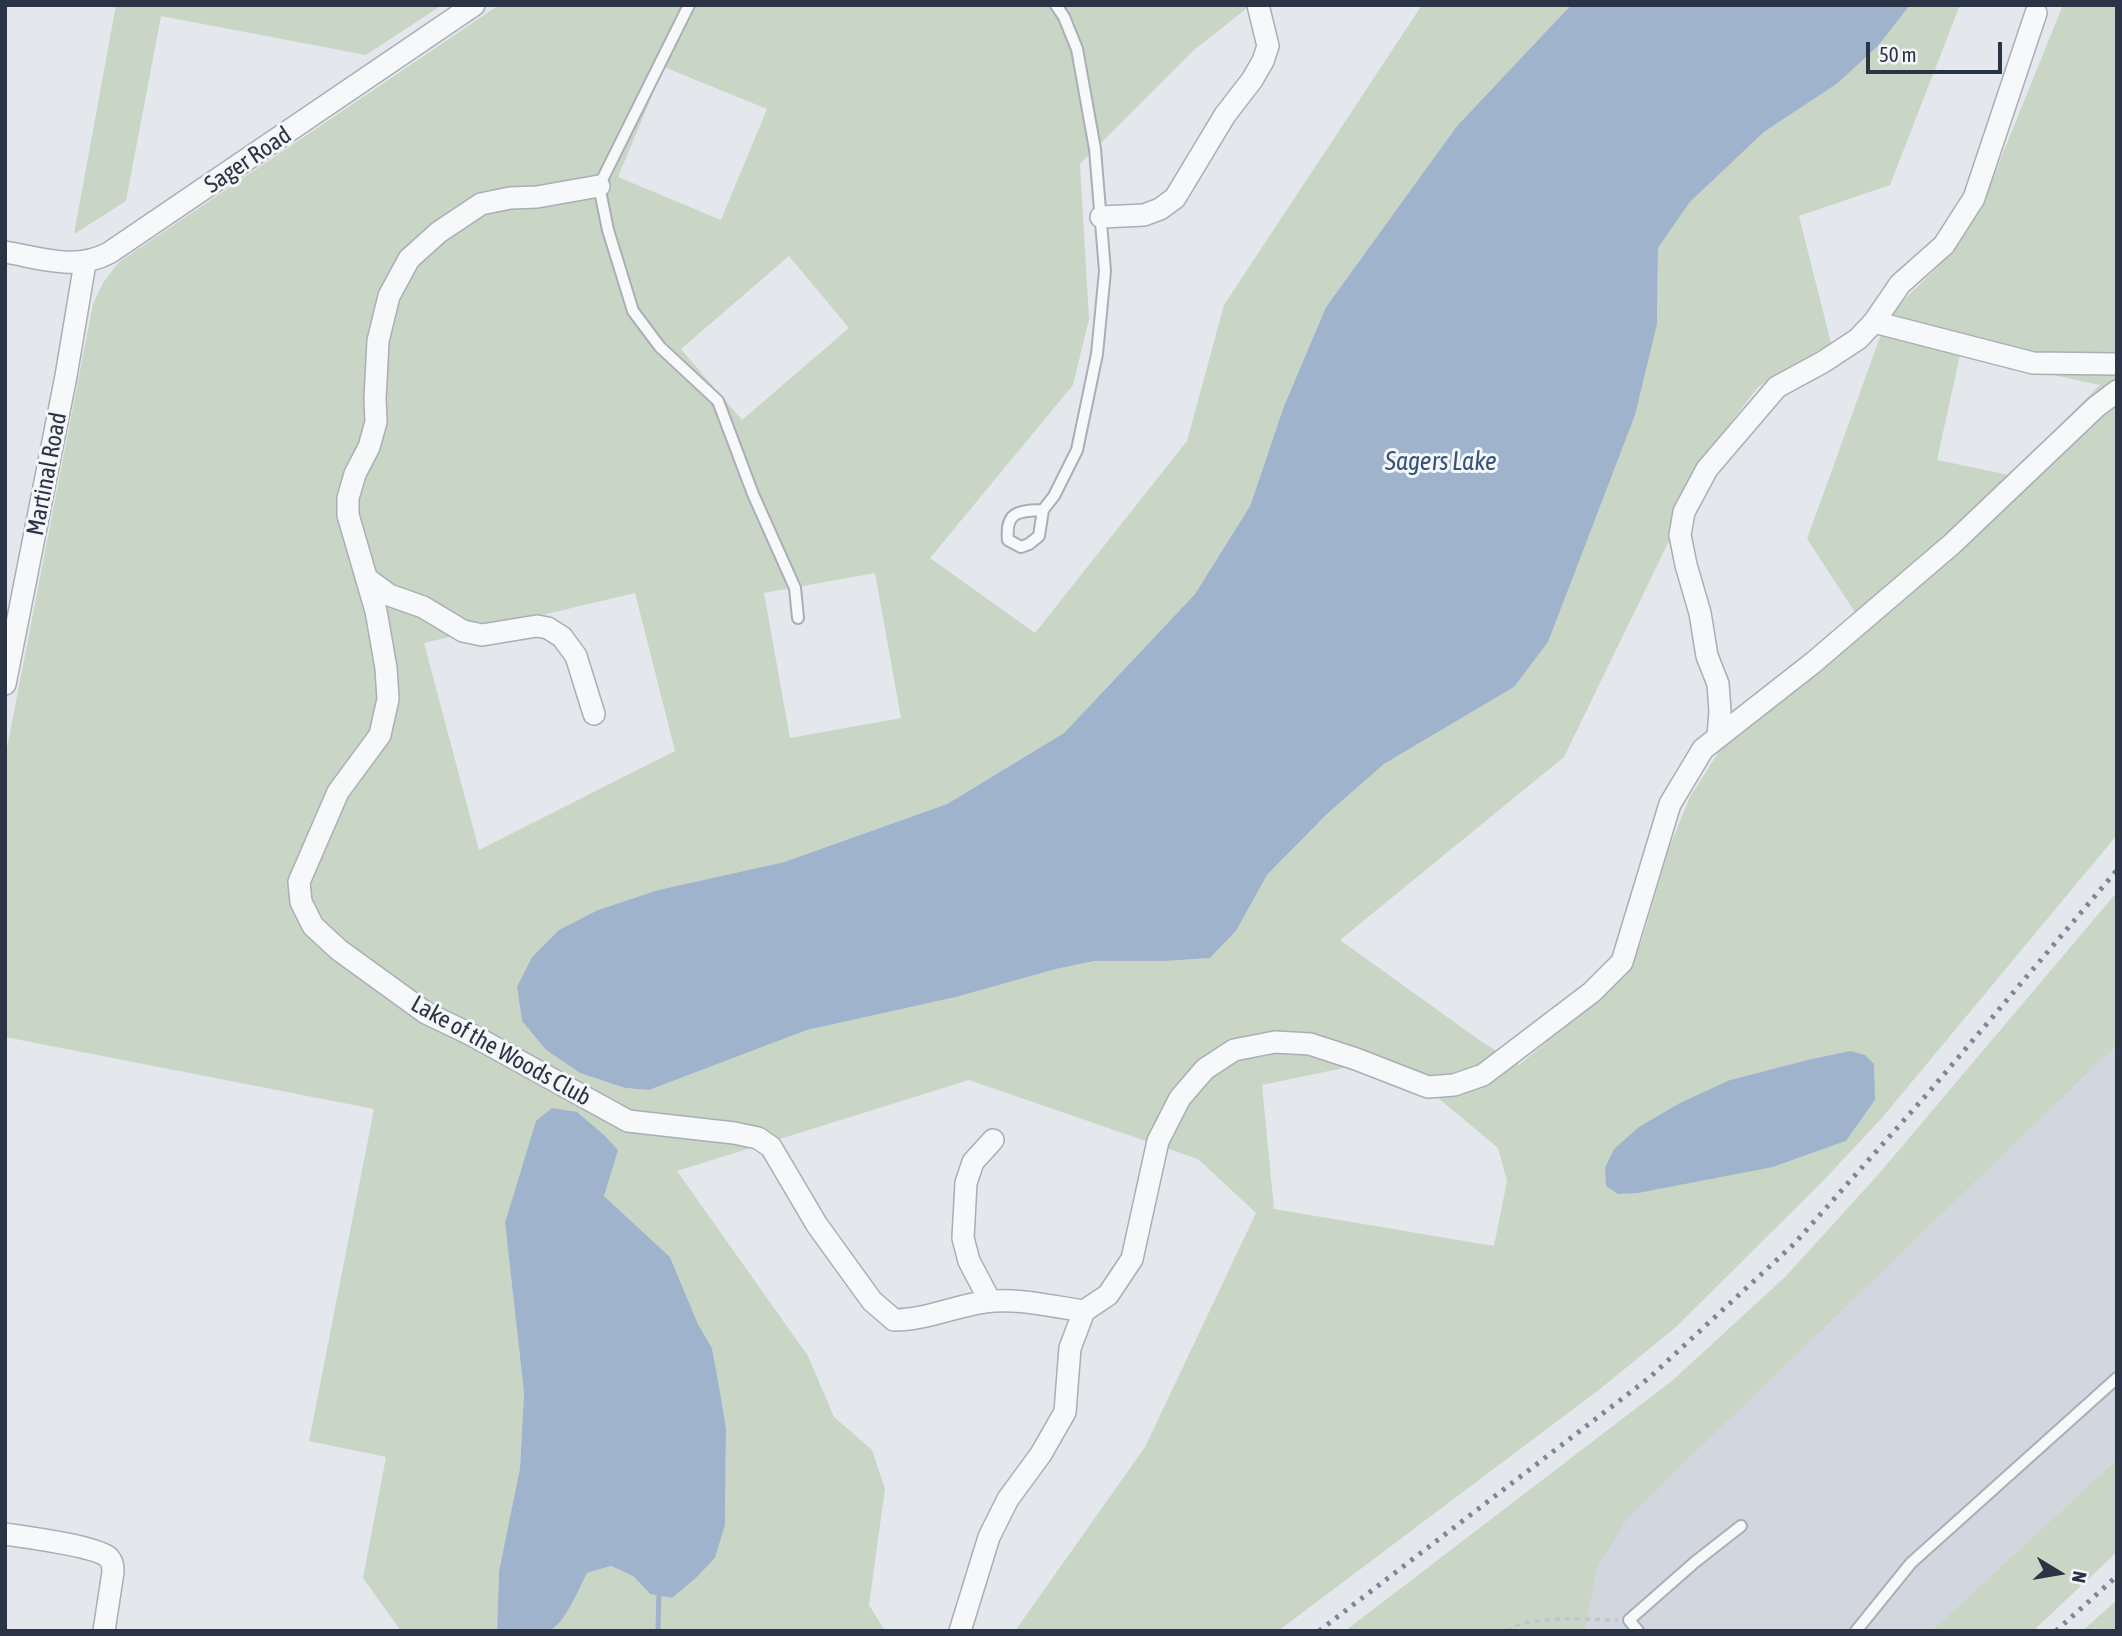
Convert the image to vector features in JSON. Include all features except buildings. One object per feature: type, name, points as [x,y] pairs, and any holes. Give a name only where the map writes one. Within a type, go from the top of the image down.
[{"type":"street","name":"Sager Road","points":[[85,263],[109,253],[474,5]]},
{"type":"street","points":[[1101,217],[1144,215],[1160,209],[1175,198],[1225,115],[1263,61],[1268,46],[1258,5]]},
{"type":"street","points":[[1718,737],[1718,684],[1707,656],[1700,613],[1680,535],[1684,512],[1707,470],[1777,387],[1858,339],[1874,322],[1900,284],[1944,246],[1974,198],[2036,13]]},
{"type":"street","name":"Lake of the Woods Club","points":[[599,186],[481,204],[439,232],[409,259],[389,296],[378,341],[374,399],[376,422],[348,498],[348,515],[376,611],[386,668],[388,699],[380,735],[338,792],[299,882],[301,902],[313,926],[339,950],[426,1013],[470,1034],[628,1121],[734,1133],[758,1138],[771,1147],[817,1226],[872,1301],[894,1320],[909,1320],[958,1306],[990,1301],[1084,1311]]},
{"type":"street","points":[[5,252],[60,262],[85,263]]},
{"type":"street","name":"Martinal Road","points":[[5,684],[66,376],[85,263]]},
{"type":"street","points":[[1874,322],[2034,363],[2117,364]]},
{"type":"street","points":[[960,1631],[989,1537],[1008,1499],[1041,1454],[1065,1412],[1070,1348],[1084,1311],[1108,1295],[1132,1259],[1158,1142],[1180,1098],[1205,1069],[1234,1050],[1275,1042],[1310,1045],[1356,1059],[1428,1087],[1454,1085],[1483,1075],[1592,992],[1622,961],[1670,804],[1703,749],[1814,662],[1942,554],[2096,407],[2117,391]]},
{"type":"street","points":[[366,578],[389,596],[423,607],[463,631],[482,635],[537,626],[548,628],[562,637],[576,656],[594,714]]},
{"type":"street","points":[[990,1301],[969,1261],[963,1238],[966,1183],[973,1162],[993,1140]]},
{"type":"street","points":[[5,1534],[65,1544],[99,1552],[107,1557],[113,1564],[113,1572],[104,1631]]},
{"type":"lane","points":[[688,5],[599,186],[608,230],[633,311],[660,347],[718,401],[753,494],[794,588],[798,618]]},
{"type":"lane","points":[[1043,510],[1055,496],[1077,450],[1097,354],[1105,271],[1095,149],[1077,49],[1056,5]]},
{"type":"lane","points":[[1856,1631],[1911,1563],[2117,1378]]},
{"type":"lane","points":[[1639,1631],[1629,1620],[1741,1526]]},
{"type":"path","points":[[1507,1631],[1513,1626],[1544,1620],[1629,1620]]},
{"type":"shaded area","points":[[2117,1045],[2117,1459],[1931,1631],[1585,1631],[1597,1569],[1626,1518]]},
{"type":"green space","points":[[116,5],[442,5],[366,55],[161,16],[126,201],[74,234]]},
{"type":"green space","points":[[499,5],[1251,5],[1194,50],[1080,164],[1089,319],[1073,385],[930,558],[1035,633],[1187,441],[1224,305],[1422,5],[1571,5],[1457,126],[1326,307],[1284,406],[1250,506],[1195,594],[1064,733],[947,804],[784,862],[658,890],[598,910],[532,957],[517,988],[522,1021],[546,1050],[580,1073],[625,1088],[649,1090],[807,1030],[956,997],[1056,969],[1095,961],[1210,958],[1236,931],[1267,875],[1327,814],[1384,764],[1514,687],[1657,324],[1658,248],[1690,202],[1764,132],[1838,83],[1878,46],[1910,5],[1960,5],[1890,185],[1799,216],[1831,343],[1758,387],[1700,463],[1669,541],[1564,757],[1340,940],[1482,1042],[1519,1065],[1625,976],[1641,943],[1669,848],[1690,797],[1722,747],[1866,629],[1807,539],[1888,315],[1944,261],[1981,207],[2063,5],[2117,5],[2117,835],[1881,1119],[1822,1182],[1676,1327],[1600,1389],[1278,1631],[1015,1631],[1145,1447],[1256,1213],[1198,1159],[969,1080],[677,1171],[808,1356],[834,1417],[872,1450],[885,1489],[869,1605],[885,1631],[549,1631],[567,1613],[587,1573],[611,1566],[633,1576],[650,1594],[672,1598],[715,1558],[725,1525],[726,1428],[712,1348],[698,1324],[670,1257],[604,1196],[608,1177],[505,1223],[524,1393],[520,1468],[499,1571],[497,1631],[401,1631],[363,1578],[386,1457],[309,1441],[374,1109],[5,1037],[5,758],[93,304],[103,283],[119,262]],"holes":[[[664,67],[767,109],[721,220],[618,177]],[[789,256],[849,328],[742,420],[681,349]],[[1960,355],[2100,385],[2009,475],[1937,460]],[[875,573],[901,718],[790,738],[764,593]],[[635,593],[675,751],[479,850],[424,643]],[[1850,1051],[1875,1100],[1846,1141],[1773,1167],[1730,1080]],[[1353,1066],[1437,1097],[1498,1148],[1507,1181],[1494,1246],[1274,1209],[1262,1085]]]},
{"type":"green space","points":[[2117,892],[2117,1045],[1627,1518],[1597,1569],[1585,1631],[1345,1631],[1673,1380],[1786,1276],[1877,1176]]},
{"type":"green space","points":[[2117,1459],[2117,1552],[2033,1631],[1931,1631]]},
{"type":"green space","points":[[2117,1600],[2117,1631],[2082,1631]]},
{"type":"water","name":"Sagers Lake","points":[[1571,5],[1910,5],[1878,46],[1838,83],[1764,132],[1690,202],[1658,248],[1657,324],[1635,415],[1548,642],[1514,687],[1384,764],[1327,814],[1267,875],[1236,931],[1210,958],[1095,961],[1056,969],[956,997],[807,1030],[649,1090],[625,1088],[580,1073],[546,1050],[522,1021],[517,987],[532,957],[559,930],[598,910],[658,890],[784,862],[947,804],[1064,733],[1195,594],[1250,506],[1284,406],[1326,307],[1457,126]]},
{"type":"water","points":[[1850,1051],[1865,1055],[1874,1064],[1875,1100],[1846,1141],[1773,1167],[1638,1193],[1618,1194],[1606,1186],[1605,1168],[1614,1149],[1639,1127],[1680,1103],[1730,1080]]},
{"type":"water","points":[[552,1108],[577,1112],[618,1150],[604,1196],[670,1257],[698,1324],[712,1348],[726,1428],[725,1525],[715,1558],[672,1598],[650,1594],[633,1576],[611,1566],[587,1573],[565,1615],[553,1628],[541,1632],[497,1631],[499,1571],[520,1468],[524,1393],[505,1223],[536,1121]]},
{"type":"waterway","points":[[658,1631],[659,1589]]},
{"type":"railway","points":[[1319,1631],[1649,1378],[1794,1244],[1929,1092],[2117,870]]},
{"type":"railway","points":[[2056,1631],[2117,1576]]}]
